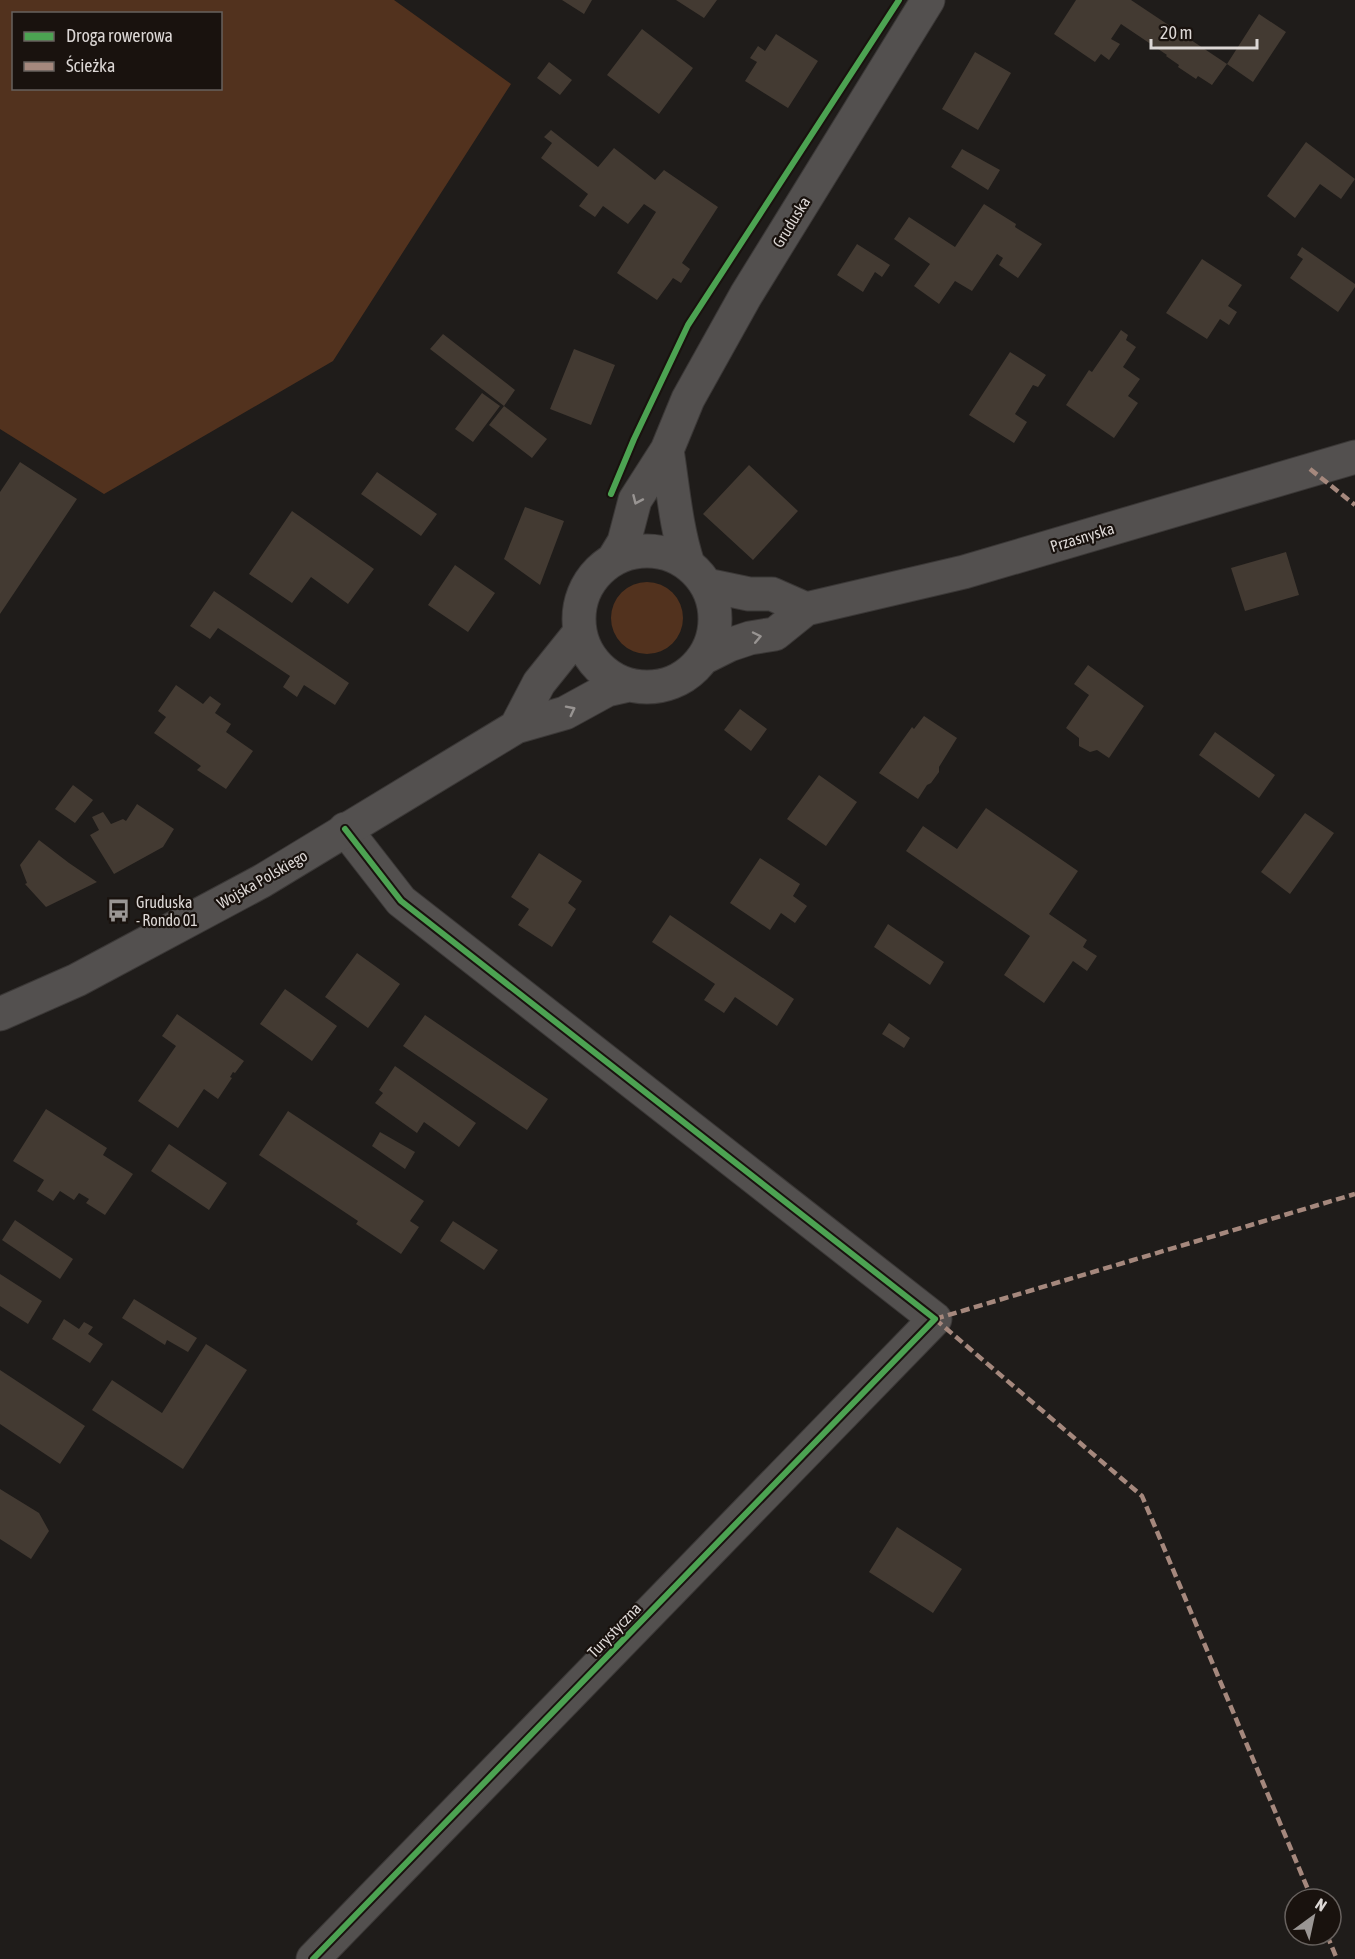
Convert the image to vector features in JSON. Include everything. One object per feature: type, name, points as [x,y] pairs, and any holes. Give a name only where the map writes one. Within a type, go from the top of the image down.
[{"type":"main road","name":"Gruduska","points":[[613,560],[624,542],[635,500],[667,450],[688,399],[746,295],[928,0]]},
{"type":"main road","points":[[667,450],[680,538],[697,575],[714,603],[715,622],[712,641],[703,658],[692,671],[678,680],[663,685],[646,687],[629,685],[602,671],[592,659],[580,632],[579,615],[582,598],[589,583],[599,570],[627,554],[651,551],[674,556],[697,575],[749,594],[772,594],[806,609]]},
{"type":"main road","name":"Przasnyska","points":[[703,658],[750,638],[775,634],[806,609],[964,572],[1355,457]]},
{"type":"main road","points":[[516,727],[539,683],[580,632]]},
{"type":"main road","name":"Wojska Polskiego","points":[[0,1014],[77,980],[252,886],[516,727],[565,713],[608,690],[629,685]]},
{"type":"main road","name":"Turystyczna","points":[[313,1959],[934,1319],[401,901],[345,829]]},
{"type":"shaded area","points":[[0,0],[394,0],[511,84],[333,361],[104,494],[0,429]]},
{"type":"shaded area","points":[[647,582],[667,588],[677,598],[683,618],[677,638],[667,648],[647,654],[627,648],[617,638],[611,618],[617,598],[627,588]]},
{"type":"building","points":[[562,0],[592,0],[584,14]]},
{"type":"building","points":[[676,0],[717,0],[704,18]]},
{"type":"building","points":[[1076,0],[1131,0],[1227,64],[1212,85],[1198,76],[1196,79],[1178,67],[1179,65],[1167,55],[1121,24],[1111,39],[1120,44],[1109,60],[1101,54],[1095,62],[1054,34]]},
{"type":"building","points":[[1259,14],[1286,32],[1253,82],[1227,64]]},
{"type":"building","points":[[642,29],[693,68],[659,114],[607,75]]},
{"type":"building","points":[[776,34],[818,61],[788,108],[745,81],[757,62],[750,58],[758,46],[765,51]]},
{"type":"building","points":[[975,52],[1011,73],[978,130],[942,109]]},
{"type":"building","points":[[549,62],[572,80],[560,95],[537,78]]},
{"type":"building","points":[[551,130],[598,167],[614,148],[655,180],[664,170],[718,207],[682,263],[690,269],[681,283],[673,278],[657,300],[617,273],[656,212],[644,204],[628,224],[603,206],[595,217],[579,206],[588,194],[541,158],[552,143],[544,137]]},
{"type":"building","points":[[1306,142],[1355,179],[1341,199],[1320,184],[1295,218],[1267,196]]},
{"type":"building","points":[[962,149],[1000,170],[988,190],[951,167]]},
{"type":"building","points":[[984,204],[1042,244],[1018,278],[999,265],[1003,258],[997,254],[972,291],[955,281],[939,304],[914,286],[930,264],[894,239],[909,217],[955,247]]},
{"type":"building","points":[[857,244],[890,265],[882,277],[875,272],[863,292],[837,275]]},
{"type":"building","points":[[1302,247],[1355,284],[1338,312],[1290,278],[1303,259],[1297,255]]},
{"type":"building","points":[[1202,259],[1242,285],[1228,306],[1237,312],[1229,325],[1220,319],[1207,339],[1166,313]]},
{"type":"building","points":[[1121,330],[1128,335],[1126,340],[1136,347],[1123,367],[1140,379],[1128,396],[1138,403],[1114,438],[1066,405],[1089,370],[1092,372]]},
{"type":"building","points":[[443,334],[515,390],[504,406],[430,349]]},
{"type":"building","points":[[574,349],[615,365],[591,425],[550,409]]},
{"type":"building","points":[[1010,352],[1046,375],[1038,387],[1033,385],[1015,414],[1027,422],[1014,443],[969,415]]},
{"type":"building","points":[[482,393],[500,406],[473,442],[455,429]]},
{"type":"building","points":[[504,406],[547,439],[532,458],[489,425]]},
{"type":"building","points":[[20,462],[77,499],[0,614],[0,492]]},
{"type":"building","points":[[749,465],[798,511],[753,560],[703,514]]},
{"type":"building","points":[[377,472],[437,514],[421,536],[361,494]]},
{"type":"building","points":[[525,507],[564,521],[540,585],[504,559]]},
{"type":"building","points":[[292,511],[374,569],[348,604],[311,577],[292,603],[249,574]]},
{"type":"building","points":[[1286,552],[1299,595],[1245,611],[1231,568]]},
{"type":"building","points":[[455,565],[495,593],[468,632],[428,605]]},
{"type":"building","points":[[214,591],[349,683],[335,705],[304,685],[297,697],[283,687],[290,676],[218,628],[210,639],[190,626]]},
{"type":"building","points":[[1088,665],[1144,706],[1109,758],[1097,750],[1090,752],[1079,746],[1079,738],[1066,728],[1089,695],[1074,684]]},
{"type":"building","points":[[176,685],[203,704],[210,696],[221,704],[215,713],[231,724],[226,732],[253,751],[226,789],[197,770],[201,766],[154,733],[166,717],[158,711]]},
{"type":"building","points":[[740,709],[767,729],[751,751],[724,730]]},
{"type":"building","points":[[924,716],[957,738],[939,767],[939,772],[918,799],[879,773],[912,727],[914,729]]},
{"type":"building","points":[[1215,732],[1275,775],[1259,798],[1199,755]]},
{"type":"building","points":[[819,775],[857,802],[826,846],[787,819]]},
{"type":"building","points":[[73,785],[93,800],[75,823],[55,809]]},
{"type":"building","points":[[137,804],[174,829],[163,847],[114,874],[90,835],[99,830],[92,817],[103,812],[111,824],[123,819],[126,821]]},
{"type":"building","points":[[986,808],[1078,871],[1049,914],[1087,940],[1083,947],[1097,956],[1087,971],[1073,961],[1044,1003],[1004,975],[1030,936],[906,851],[923,826],[957,849]]},
{"type":"building","points":[[1305,813],[1334,833],[1290,894],[1261,872]]},
{"type":"building","points":[[39,840],[97,882],[46,907],[25,884],[27,883],[20,865]]},
{"type":"building","points":[[539,853],[582,881],[568,903],[576,909],[552,947],[518,925],[529,909],[511,897]]},
{"type":"building","points":[[760,858],[800,884],[793,896],[807,906],[795,923],[781,913],[770,930],[730,903]]},
{"type":"building","points":[[670,915],[794,999],[777,1026],[735,997],[724,1013],[704,1000],[715,984],[652,942]]},
{"type":"building","points":[[888,924],[944,962],[930,985],[874,947]]},
{"type":"building","points":[[357,953],[400,984],[368,1028],[325,997]]},
{"type":"building","points":[[285,989],[337,1026],[312,1061],[260,1024]]},
{"type":"building","points":[[177,1014],[244,1061],[235,1073],[233,1072],[230,1077],[232,1078],[218,1099],[204,1089],[178,1128],[138,1101],[176,1046],[162,1036]]},
{"type":"building","points":[[425,1015],[548,1099],[527,1130],[403,1046]]},
{"type":"building","points":[[889,1023],[910,1038],[904,1048],[882,1034]]},
{"type":"building","points":[[395,1066],[476,1123],[459,1147],[424,1122],[417,1133],[375,1103],[383,1093],[379,1090]]},
{"type":"building","points":[[46,1109],[107,1148],[103,1155],[133,1174],[105,1215],[86,1203],[89,1199],[79,1193],[74,1200],[60,1191],[53,1201],[37,1191],[44,1180],[13,1161]]},
{"type":"building","points":[[288,1111],[424,1201],[410,1221],[419,1227],[401,1254],[356,1224],[358,1221],[259,1155]]},
{"type":"building","points":[[380,1132],[415,1152],[405,1169],[372,1146]]},
{"type":"building","points":[[169,1144],[227,1183],[209,1210],[151,1171]]},
{"type":"building","points":[[15,1220],[73,1259],[60,1279],[2,1240]]},
{"type":"building","points":[[453,1221],[498,1250],[484,1270],[440,1241]]},
{"type":"building","points":[[0,1274],[42,1301],[28,1324],[0,1306]]},
{"type":"building","points":[[134,1299],[197,1338],[188,1352],[167,1340],[165,1345],[122,1318]]},
{"type":"building","points":[[64,1319],[79,1329],[84,1322],[93,1327],[88,1334],[103,1344],[90,1363],[52,1339]]},
{"type":"building","points":[[206,1344],[247,1370],[183,1469],[92,1410],[112,1380],[162,1413]]},
{"type":"building","points":[[0,1370],[85,1426],[60,1464],[0,1424]]},
{"type":"building","points":[[0,1489],[39,1513],[49,1531],[31,1559],[0,1539]]},
{"type":"building","points":[[897,1527],[962,1569],[933,1613],[869,1572]]},
{"type":"marked path","points":[[1310,469],[1355,505]]},
{"type":"marked path","points":[[935,1319],[1355,1194]]},
{"type":"marked path","points":[[935,1319],[1142,1496],[1307,1887]]},
{"type":"marked path","points":[[1332,1947],[1337,1959]]},
{"type":"cycle path","points":[[611,494],[634,439],[688,325],[899,0]]},
{"type":"cycle path","points":[[313,1959],[935,1319],[401,901],[345,829]]},
{"type":"place","name":"Gruduska - Rondo 01","points":[[118,911]]}]
